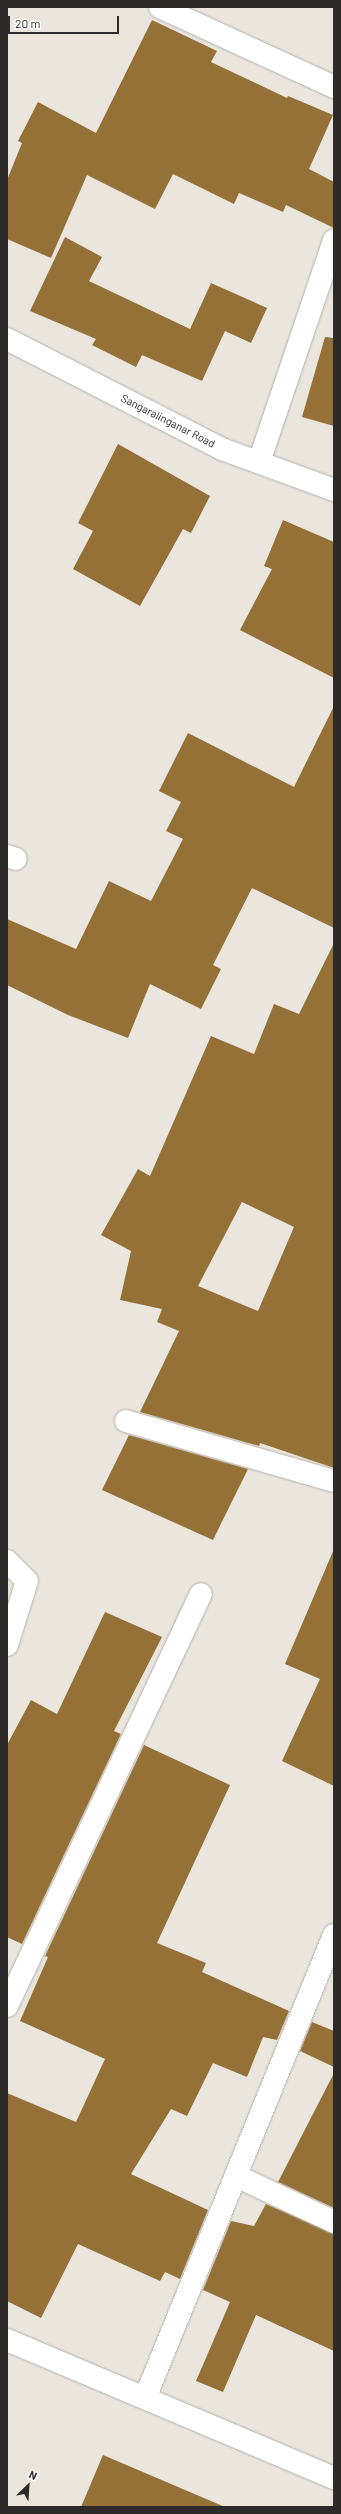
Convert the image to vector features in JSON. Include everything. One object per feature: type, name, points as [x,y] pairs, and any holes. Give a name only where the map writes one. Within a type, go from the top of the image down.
[{"type":"street","points":[[160,7],[334,87]]},
{"type":"street","points":[[259,462],[334,240]]},
{"type":"street","name":"Sangaralinganar Road","points":[[7,339],[222,449],[334,490]]},
{"type":"street","points":[[126,1421],[334,1481]]},
{"type":"street","points":[[7,1561],[27,1581],[7,1644]]},
{"type":"street","points":[[7,2006],[201,1594]]},
{"type":"street","points":[[144,2398],[334,1935]]},
{"type":"street","points":[[236,2176],[334,2222]]},
{"type":"street","points":[[7,2340],[334,2478]]},
{"type":"building","points":[[152,20],[217,51],[211,62],[287,98],[288,96],[333,115],[309,169],[334,182],[334,228],[286,205],[283,212],[239,193],[234,204],[173,174],[155,209],[87,175],[51,258],[7,239],[7,180],[22,143],[18,141],[38,102],[96,133]]},
{"type":"building","points":[[65,237],[102,257],[89,281],[190,329],[211,283],[267,308],[251,343],[225,331],[202,381],[142,355],[136,367],[92,345],[96,339],[30,311]]},
{"type":"building","points":[[325,337],[334,338],[334,426],[302,417]]},
{"type":"building","points":[[118,444],[210,496],[191,533],[183,529],[140,606],[73,569],[93,531],[78,523]]},
{"type":"building","points":[[283,520],[334,542],[334,678],[240,630],[272,569],[264,566]]},
{"type":"building","points":[[334,706],[334,928],[252,888],[213,965],[221,969],[201,1009],[150,984],[128,1038],[68,1015],[7,985],[7,919],[76,949],[109,881],[151,901],[183,839],[166,831],[181,802],[159,791],[188,733],[294,787]]},
{"type":"building","points":[[334,943],[334,1468],[260,1443],[259,1446],[140,1412],[179,1331],[157,1322],[162,1309],[120,1300],[131,1251],[101,1235],[138,1169],[150,1176],[211,1036],[254,1054],[274,1004],[299,1014]],"holes":[[[242,1202],[294,1227],[258,1311],[198,1286]]]},
{"type":"building","points":[[129,1435],[248,1469],[213,1540],[102,1490]]},
{"type":"building","points":[[334,1549],[334,1786],[282,1761],[320,1679],[285,1664]]},
{"type":"building","points":[[105,1612],[162,1637],[114,1731],[121,1734],[22,1944],[7,1937],[7,1745],[31,1700],[57,1714]]},
{"type":"building","points":[[144,1745],[230,1785],[157,1943],[206,1963],[202,1972],[289,2011],[277,2040],[263,2037],[247,2077],[213,2063],[187,2116],[171,2109],[131,2174],[208,2210],[180,2279],[165,2272],[160,2281],[78,2244],[41,2318],[7,2301],[7,2093],[76,2122],[105,2059],[20,2021],[48,1957],[45,1956]]},
{"type":"building","points":[[312,2022],[334,2031],[334,2067],[300,2051]]},
{"type":"building","points":[[334,2073],[334,2208],[278,2182]]},
{"type":"building","points":[[266,2204],[334,2234],[334,2351],[256,2315],[223,2392],[196,2381],[230,2302],[203,2290],[231,2221],[254,2226]]},
{"type":"building","points":[[103,2455],[225,2507],[81,2507]]}]
